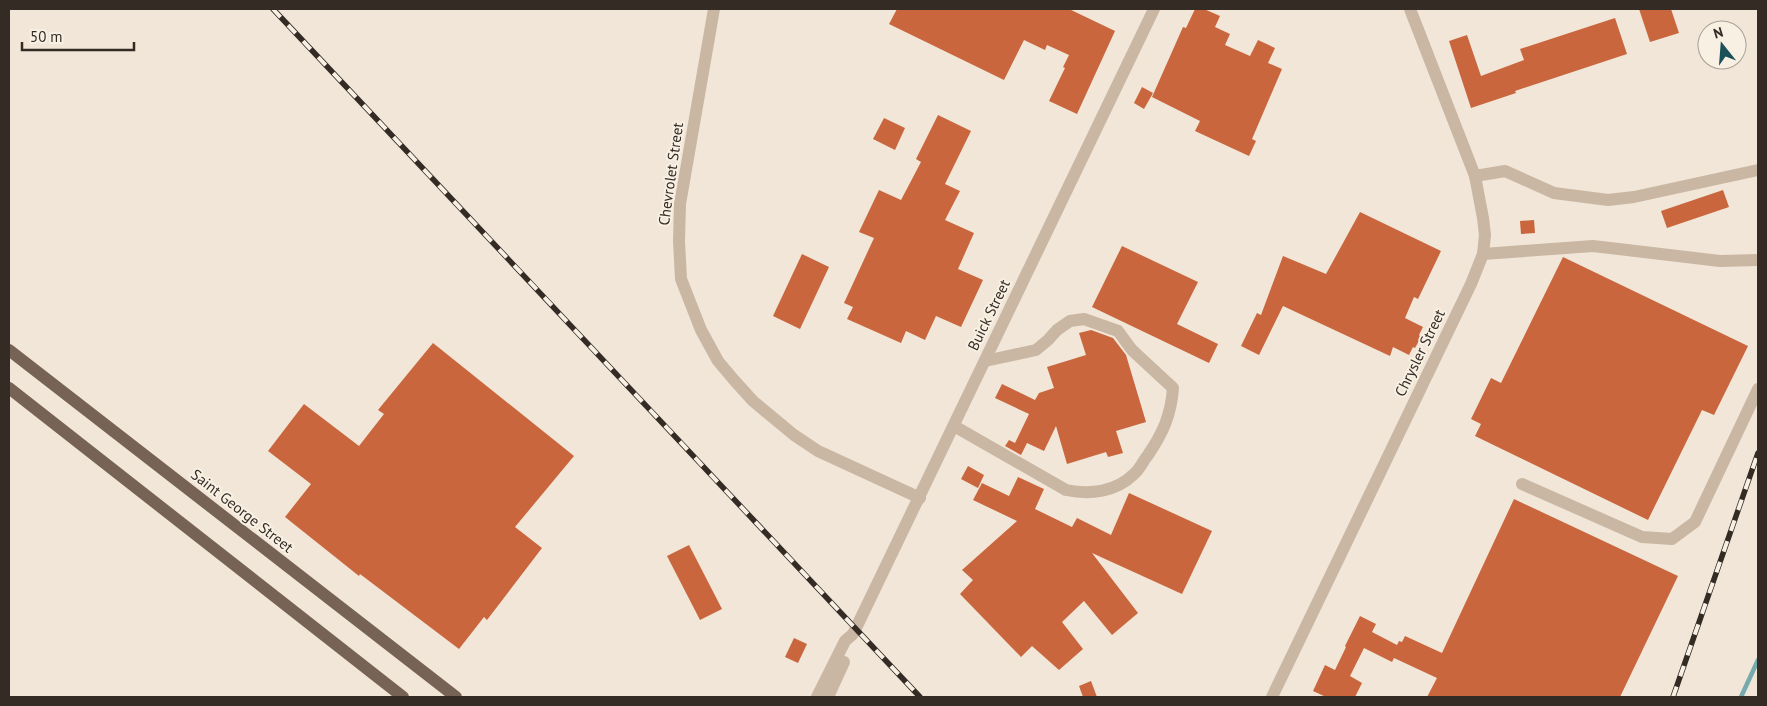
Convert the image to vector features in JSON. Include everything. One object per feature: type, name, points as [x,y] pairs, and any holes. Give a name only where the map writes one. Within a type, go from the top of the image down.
[{"type":"main road","name":"Saint George Street","points":[[9,350],[456,697]]},
{"type":"main road","points":[[9,388],[403,697]]},
{"type":"lane","name":"Chevrolet Street","points":[[714,9],[680,204],[679,241],[682,279],[701,330],[718,361],[753,401],[771,418],[818,451],[920,498]]},
{"type":"lane","name":"Buick Street","points":[[828,697],[852,644],[853,634],[1154,9]]},
{"type":"lane","name":"Chrysler Street","points":[[1272,697],[1471,284],[1483,254],[1483,218],[1474,176],[1410,9]]},
{"type":"lane","points":[[1474,176],[1505,171],[1554,193],[1608,200],[1634,197],[1758,170]]},
{"type":"lane","points":[[1483,254],[1593,246],[1720,261],[1758,260]]},
{"type":"lane","points":[[954,426],[1066,490],[1082,493],[1115,486],[1134,474],[1158,441],[1171,410],[1173,388],[1132,350],[1118,331],[1087,319],[1070,321],[1057,330],[1036,350],[985,362]]},
{"type":"lane","points":[[1522,484],[1642,536],[1672,539],[1695,522],[1758,389]]},
{"type":"lane","name":"Buick Street","points":[[817,697],[845,640],[853,634]]},
{"type":"building","points":[[897,9],[1069,9],[1115,31],[1077,114],[1049,101],[1065,68],[1063,67],[1069,55],[1047,45],[1045,50],[1024,40],[1004,80],[889,24]]},
{"type":"building","points":[[1195,9],[1204,9],[1220,16],[1215,27],[1230,34],[1225,45],[1250,56],[1258,40],[1275,48],[1268,63],[1282,69],[1252,139],[1256,141],[1249,156],[1195,131],[1200,121],[1152,97],[1183,27],[1186,28]]},
{"type":"building","points":[[1639,9],[1671,9],[1679,33],[1650,42]]},
{"type":"building","points":[[1615,18],[1627,54],[1515,91],[1516,93],[1471,108],[1449,41],[1467,35],[1481,76],[1524,60],[1520,49]]},
{"type":"building","points":[[1142,87],[1153,93],[1144,109],[1134,103]]},
{"type":"building","points":[[938,115],[971,131],[945,184],[960,191],[945,220],[974,233],[958,269],[983,280],[961,327],[936,316],[925,340],[906,331],[901,343],[847,319],[853,307],[844,303],[874,238],[859,232],[879,190],[901,200],[921,162],[916,159]]},
{"type":"building","points":[[884,118],[905,128],[895,150],[873,139]]},
{"type":"building","points":[[1723,190],[1729,207],[1667,228],[1661,211]]},
{"type":"building","points":[[1360,212],[1441,251],[1418,299],[1414,297],[1405,318],[1423,327],[1419,335],[1421,337],[1409,355],[1393,347],[1390,356],[1283,306],[1259,355],[1241,346],[1257,313],[1261,315],[1283,256],[1326,274]]},
{"type":"building","points":[[1534,220],[1535,233],[1521,234],[1520,221]]},
{"type":"building","points":[[1122,246],[1198,282],[1177,324],[1218,344],[1209,363],[1092,307]]},
{"type":"building","points":[[802,254],[829,267],[800,329],[773,316]]},
{"type":"building","points":[[1563,257],[1748,346],[1714,415],[1702,410],[1648,520],[1475,436],[1481,424],[1471,419],[1491,378],[1501,383]]},
{"type":"building","points":[[1091,330],[1113,338],[1126,355],[1146,422],[1116,431],[1123,453],[1108,457],[1106,452],[1067,464],[1056,426],[1044,451],[1027,443],[1021,455],[1005,446],[1009,440],[1015,443],[1029,414],[995,398],[1002,384],[1035,400],[1039,393],[1054,388],[1047,367],[1086,355],[1079,333]]},
{"type":"building","points":[[433,343],[574,456],[515,527],[542,548],[487,620],[484,617],[459,649],[360,574],[359,576],[285,517],[311,484],[268,451],[304,404],[359,446],[384,414],[378,410]]},
{"type":"building","points":[[968,466],[984,475],[978,488],[961,479]]},
{"type":"building","points":[[1018,477],[1044,489],[1035,509],[1072,527],[1077,518],[1111,535],[1129,493],[1212,531],[1182,594],[1092,553],[1138,613],[1112,635],[1084,601],[1062,622],[1083,649],[1059,670],[1032,646],[1021,657],[960,594],[973,580],[962,570],[1017,521],[973,500],[982,483],[1009,496]]},
{"type":"building","points":[[1514,499],[1678,576],[1620,697],[1427,697],[1437,678],[1394,658],[1392,662],[1364,648],[1350,676],[1362,683],[1355,697],[1326,697],[1313,691],[1325,665],[1335,670],[1360,616],[1376,624],[1372,632],[1397,645],[1399,641],[1402,642],[1405,636],[1442,653]]},
{"type":"building","points":[[689,545],[722,609],[700,620],[667,556]]},
{"type":"building","points":[[794,638],[807,644],[798,663],[785,657]]},
{"type":"building","points":[[1091,681],[1097,697],[1083,697],[1079,686]]},
{"type":"waterway","points":[[1741,697],[1758,660]]},
{"type":"railway","points":[[273,9],[920,697]]},
{"type":"railway","points":[[1673,697],[1758,453]]}]
